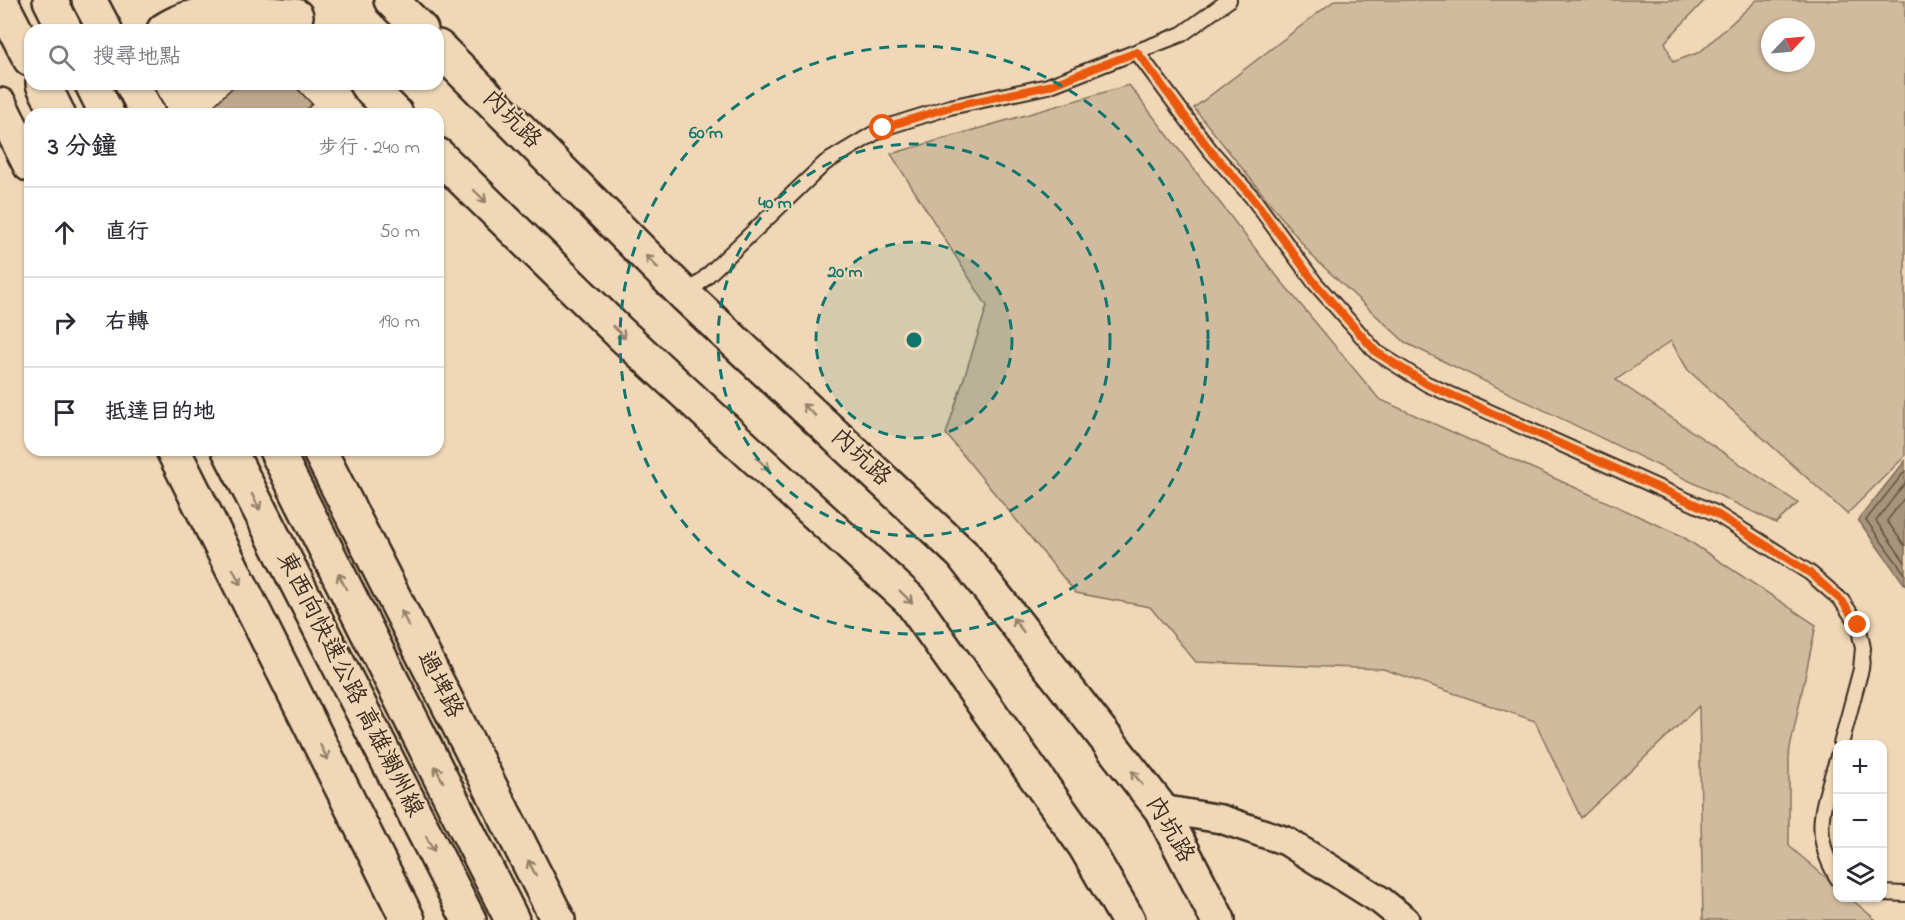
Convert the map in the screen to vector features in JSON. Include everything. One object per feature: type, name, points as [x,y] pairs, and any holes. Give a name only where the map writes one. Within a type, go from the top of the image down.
[{"type":"main road","points":[[0,0],[24,47]]},
{"type":"main road","points":[[50,0],[62,24]]},
{"type":"main road","points":[[89,0],[102,24]]},
{"type":"main road","points":[[391,0],[415,24]]},
{"type":"main road","points":[[176,24],[191,17],[222,11],[295,15]]},
{"type":"main road","name":"內坑路","points":[[444,53],[686,296],[962,554],[1161,809],[1218,920]]},
{"type":"main road","points":[[46,90],[55,108]]},
{"type":"main road","points":[[95,90],[104,108]]},
{"type":"main road","points":[[135,90],[144,108]]},
{"type":"main road","points":[[372,90],[390,108]]},
{"type":"main road","points":[[0,105],[24,153]]},
{"type":"main road","points":[[444,161],[620,333],[910,600],[1085,846],[1128,920]]},
{"type":"main road","points":[[176,456],[408,920]]},
{"type":"main road","name":"東西向快速公路 高雄潮州線","points":[[232,456],[469,920]]},
{"type":"main road","name":"東西向快速公路 高雄潮州線","points":[[279,456],[512,920]]},
{"type":"main road","name":"過埤路","points":[[322,456],[558,920]]},
{"type":"street","points":[[1161,809],[1221,819],[1286,841],[1380,900],[1405,920]]},
{"type":"lane","points":[[686,296],[825,163],[883,128],[950,107],[1048,86],[1182,34],[1229,0]]},
{"type":"lane","points":[[1137,52],[1210,150],[1252,197],[1315,283],[1376,352],[1427,384],[1715,513],[1810,573],[1842,601],[1858,625],[1863,648],[1861,669],[1841,740]]},
{"type":"lane","points":[[1833,774],[1820,819],[1827,860],[1833,870]]},
{"type":"lane","points":[[1887,893],[1905,894]]},
{"type":"shaded area","points":[[1335,0],[1705,0],[1665,42],[1673,62],[1700,52],[1757,0],[1905,0],[1905,456],[1847,514],[1688,370],[1671,341],[1616,380],[1798,503],[1776,523],[1406,343],[1313,257],[1194,108]]},
{"type":"shaded area","points":[[1129,85],[1271,269],[1379,399],[1680,535],[1816,625],[1789,753],[1789,846],[1833,884],[1833,902],[1855,902],[1876,920],[1703,920],[1699,706],[1581,818],[1535,721],[1383,669],[1196,662],[1150,607],[1076,593],[946,434],[987,306],[891,154]]},
{"type":"water","points":[[1905,461],[1905,585],[1858,520]]},
{"type":"building","points":[[230,90],[299,90],[312,104],[308,108],[211,108]]},
{"type":"route","points":[[883,128],[950,107],[1048,86],[1137,52],[1210,150],[1252,197],[1315,283],[1376,352],[1427,384],[1715,513],[1810,573],[1842,601],[1858,625]]}]
